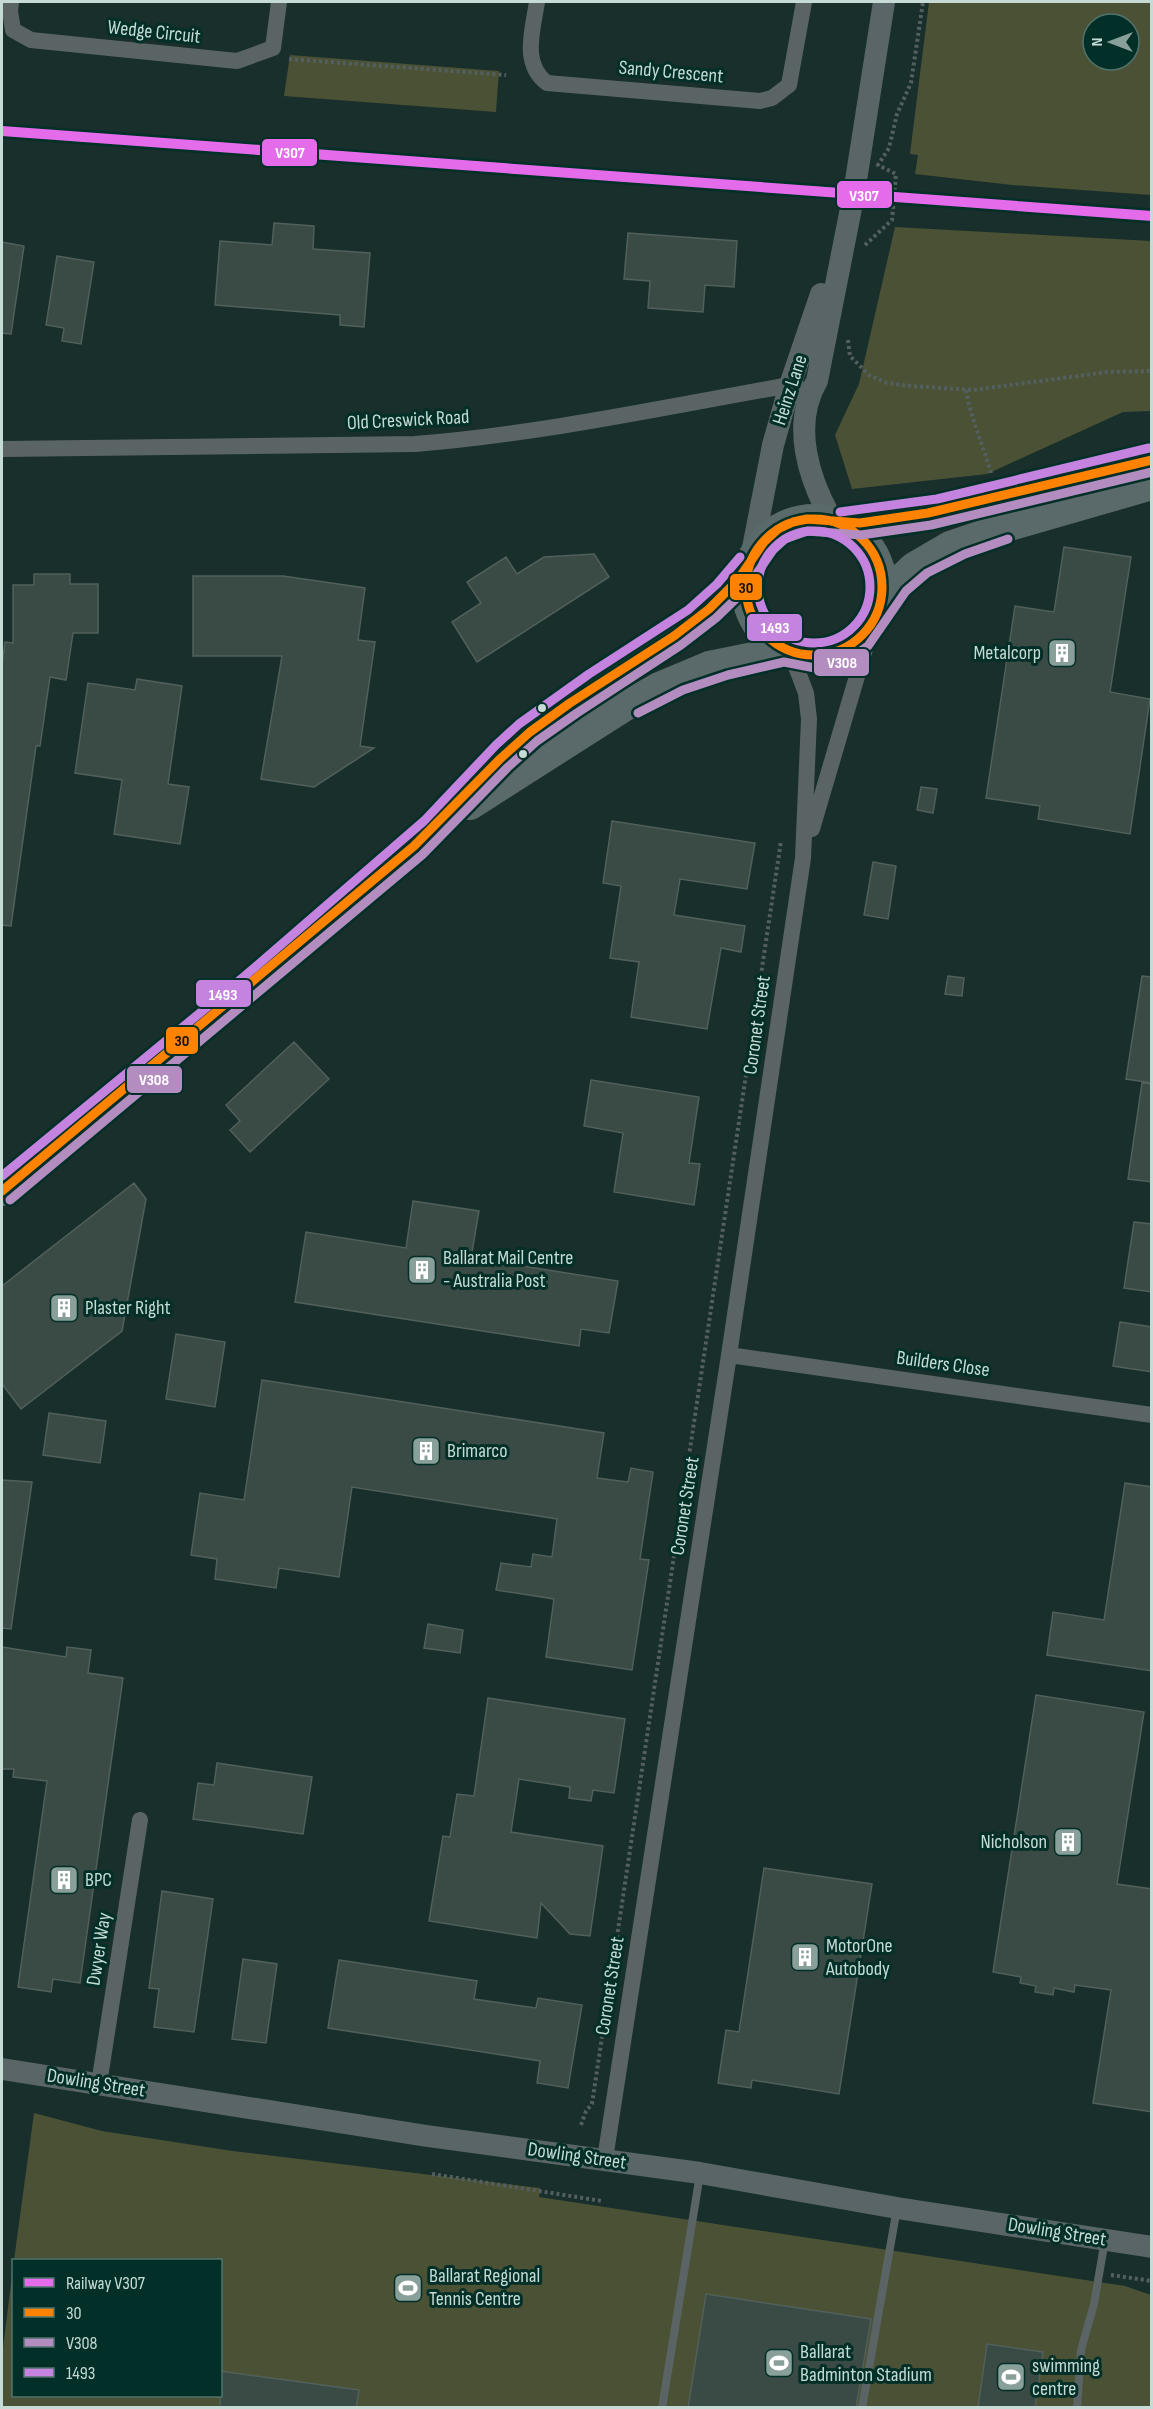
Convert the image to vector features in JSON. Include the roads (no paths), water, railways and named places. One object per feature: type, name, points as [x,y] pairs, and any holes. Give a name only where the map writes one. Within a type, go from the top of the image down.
[{"type":"highway","points":[[2,1191],[254,984],[432,830],[505,753],[527,734],[596,684],[695,620],[726,592],[750,564],[763,541],[783,526],[807,519],[837,522],[896,519],[997,498],[1152,460]]},
{"type":"highway","points":[[750,564],[746,588],[750,611],[762,631],[774,642],[788,650],[806,655],[832,653],[855,642],[897,583],[914,567],[950,546],[1006,527],[1152,485]]},
{"type":"highway","points":[[837,522],[861,537],[875,556],[882,580],[876,613]]},
{"type":"highway","points":[[432,830],[621,708],[659,687],[709,666],[788,650]]},
{"type":"street","name":"Wedge Circuit","points":[[11,2],[13,30],[31,40],[237,61],[273,48],[279,2]]},
{"type":"street","name":"Sandy Crescent","points":[[537,2],[530,53],[533,66],[547,83],[760,101],[772,98],[789,85],[804,2]]},
{"type":"street","name":"Heinz Lane","points":[[750,564],[764,481],[800,388],[847,222],[868,110],[884,2]]},
{"type":"street","name":"Heinz Lane","points":[[800,388],[805,422],[805,450],[812,478],[837,522]]},
{"type":"street","name":"Old Creswick Road","points":[[2,448],[385,445],[448,441],[568,425],[800,388]]},
{"type":"street","name":"Coronet Street","points":[[803,858],[876,613]]},
{"type":"street","name":"Coronet Street","points":[[605,2159],[803,858],[810,743],[808,705],[803,682],[788,650]]},
{"type":"street","name":"Builders Close","points":[[729,1354],[1152,1415]]},
{"type":"street","name":"Dwyer Way","points":[[99,2084],[141,1820]]},
{"type":"street","name":"Dowling Street","points":[[2,2068],[427,2136],[605,2159],[897,2208],[1152,2247]]},
{"type":"lane","points":[[662,2408],[700,2174]]},
{"type":"lane","points":[[862,2408],[897,2208]]},
{"type":"lane","points":[[1077,2408],[1081,2350],[1094,2304],[1105,2240]]},
{"type":"rail line","name":"V307","points":[[2,131],[1152,216]]},
{"type":"place","name":"Metalcorp","points":[[1062,653]]},
{"type":"place","name":"Ballarat Mail Centre - Australia Post","points":[[422,1270]]},
{"type":"place","name":"Plaster Right","points":[[64,1308]]},
{"type":"place","name":"Brimarco","points":[[426,1451]]},
{"type":"place","name":"Nicholson","points":[[1068,1842]]},
{"type":"place","name":"BPC","points":[[64,1880]]},
{"type":"place","name":"MotorOne Autobody","points":[[805,1957]]},
{"type":"place","name":"Ballarat Regional Tennis Centre","points":[[408,2288]]},
{"type":"place","name":"Ballarat Badminton Stadium","points":[[779,2363]]},
{"type":"place","name":"swimming centre","points":[[1011,2377]]}]
